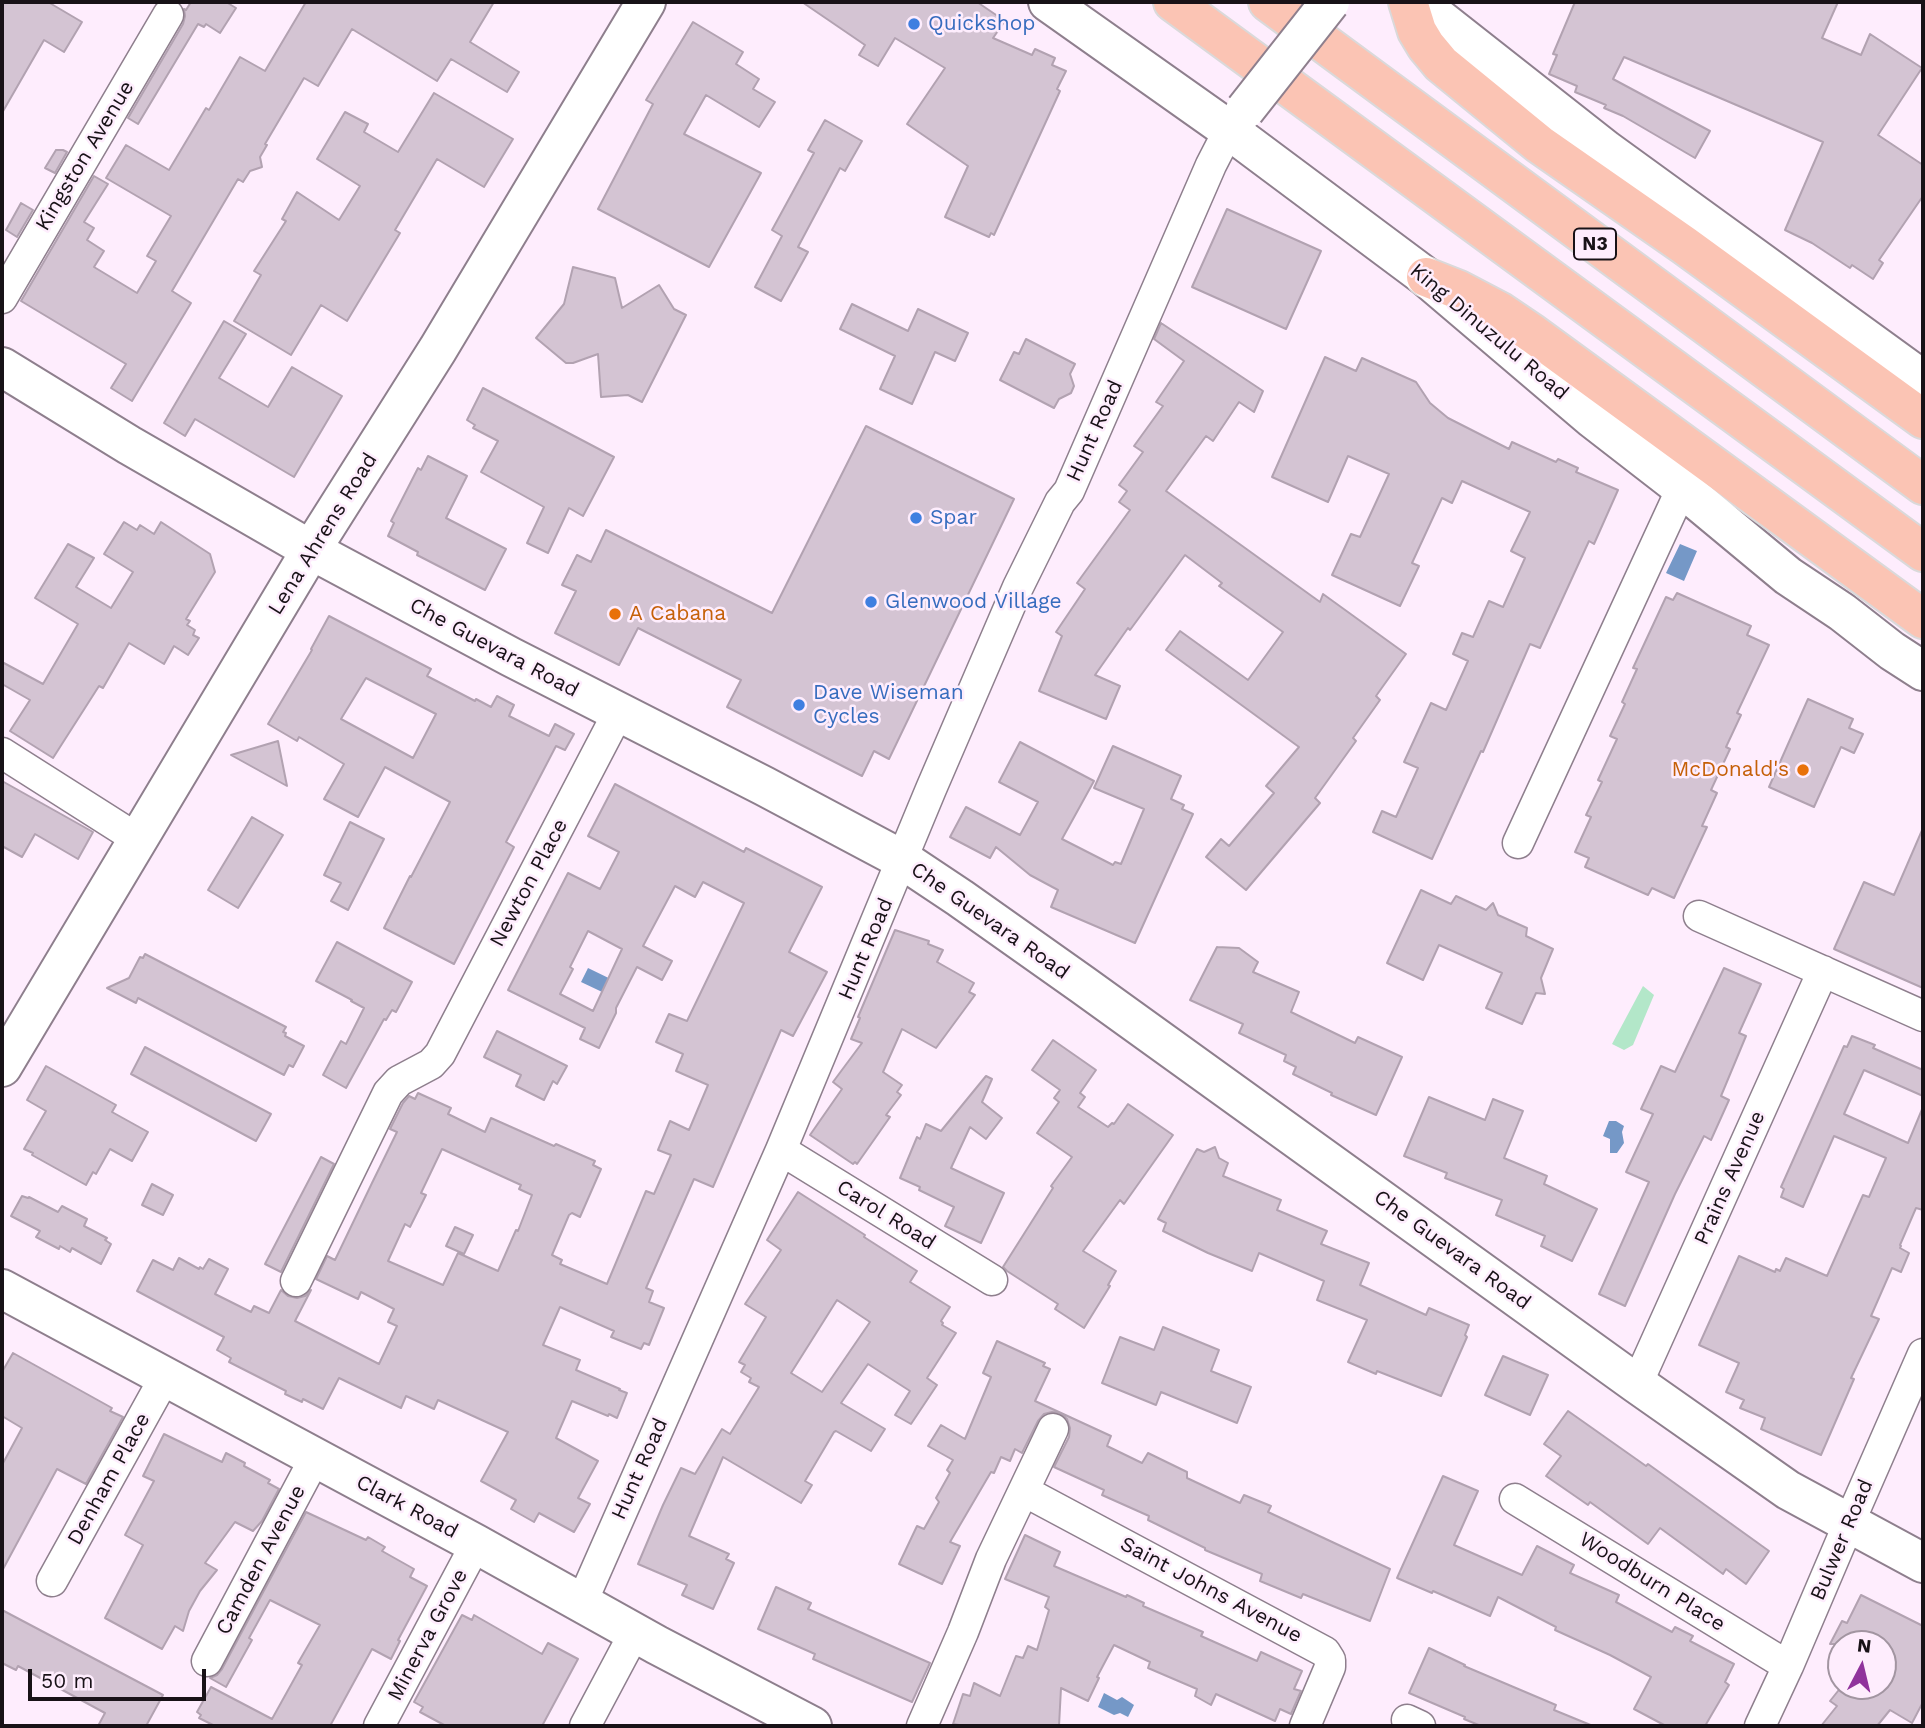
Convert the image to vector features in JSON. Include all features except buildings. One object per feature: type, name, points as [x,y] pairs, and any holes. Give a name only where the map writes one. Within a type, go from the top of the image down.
[{"type":"highway","name":"N3","points":[[1172,2],[1923,552]]},
{"type":"highway","name":"N3","points":[[1268,2],[1923,485]]},
{"type":"highway","points":[[1408,2],[1417,31],[1426,47],[1441,64],[1529,136],[1923,419]]},
{"type":"highway","points":[[1426,277],[1459,290],[1499,311],[1533,334],[1923,619]]},
{"type":"main road","name":"Lena Ahrens Road","points":[[2,1067],[311,550],[438,349],[646,2]]},
{"type":"main road","name":"King Dinuzulu Road","points":[[1048,2],[1237,120],[1593,419],[1788,576],[1923,671]]},
{"type":"main road","points":[[1237,120],[1330,2]]},
{"type":"main road","points":[[1418,2],[1606,150],[1923,380]]},
{"type":"main road","name":"Che Guevara Road","points":[[2,368],[311,550],[903,860],[1083,985],[1788,1490],[1923,1563]]},
{"type":"main road","name":"Clark Road","points":[[2,1289],[812,1726]]},
{"type":"street","name":"Kingston Avenue","points":[[2,298],[168,15]]},
{"type":"street","name":"Hunt Road","points":[[582,1602],[781,1150],[1018,587],[1060,502],[1069,491],[1211,165],[1237,120]]},
{"type":"street","points":[[1518,844],[1682,488]]},
{"type":"street","name":"Newton Place","points":[[296,1281],[388,1093],[399,1081],[431,1065],[440,1054],[618,713]]},
{"type":"street","points":[[2,754],[139,840]]},
{"type":"street","points":[[1699,916],[1923,1016]]},
{"type":"street","name":"Prains Avenue","points":[[1637,1384],[1823,971]]},
{"type":"street","name":"Carol Road","points":[[781,1150],[992,1280]]},
{"type":"street","name":"Bulwer Road","points":[[1760,1726],[1923,1354]]},
{"type":"street","name":"Denham Place","points":[[52,1581],[166,1377]]},
{"type":"street","points":[[922,1726],[991,1559],[1054,1429]]},
{"type":"street","name":"Camden Avenue","points":[[207,1661],[315,1458]]},
{"type":"street","name":"Saint Johns Avenue","points":[[1024,1491],[1325,1652],[1330,1660],[1330,1667],[1305,1726]]},
{"type":"street","name":"Woodburn Place","points":[[1515,1499],[1788,1666]]},
{"type":"street","name":"Minerva Grove","points":[[379,1726],[476,1544]]},
{"type":"street","points":[[584,1726],[635,1632]]},
{"type":"green space","points":[[1643,986],[1654,995],[1633,1045],[1624,1050],[1612,1044]]},
{"type":"water","points":[[1680,544],[1697,551],[1684,581],[1666,573]]},
{"type":"water","points":[[588,968],[623,985],[617,999],[581,982]]},
{"type":"water","points":[[1609,1121],[1616,1121],[1624,1126],[1624,1143],[1617,1153],[1610,1153],[1610,1139],[1603,1136]]},
{"type":"water","points":[[1104,1693],[1117,1700],[1122,1697],[1134,1705],[1128,1717],[1120,1713],[1114,1715],[1098,1707]]},
{"type":"place","name":"Quickshop","points":[[914,24]]},
{"type":"place","name":"Spar","points":[[916,518]]},
{"type":"place","name":"Glenwood Village","points":[[871,602]]},
{"type":"place","name":"A Cabana","points":[[615,614]]},
{"type":"place","name":"Dave Wiseman Cycles","points":[[799,705]]},
{"type":"place","name":"McDonald's","points":[[1803,770]]}]
